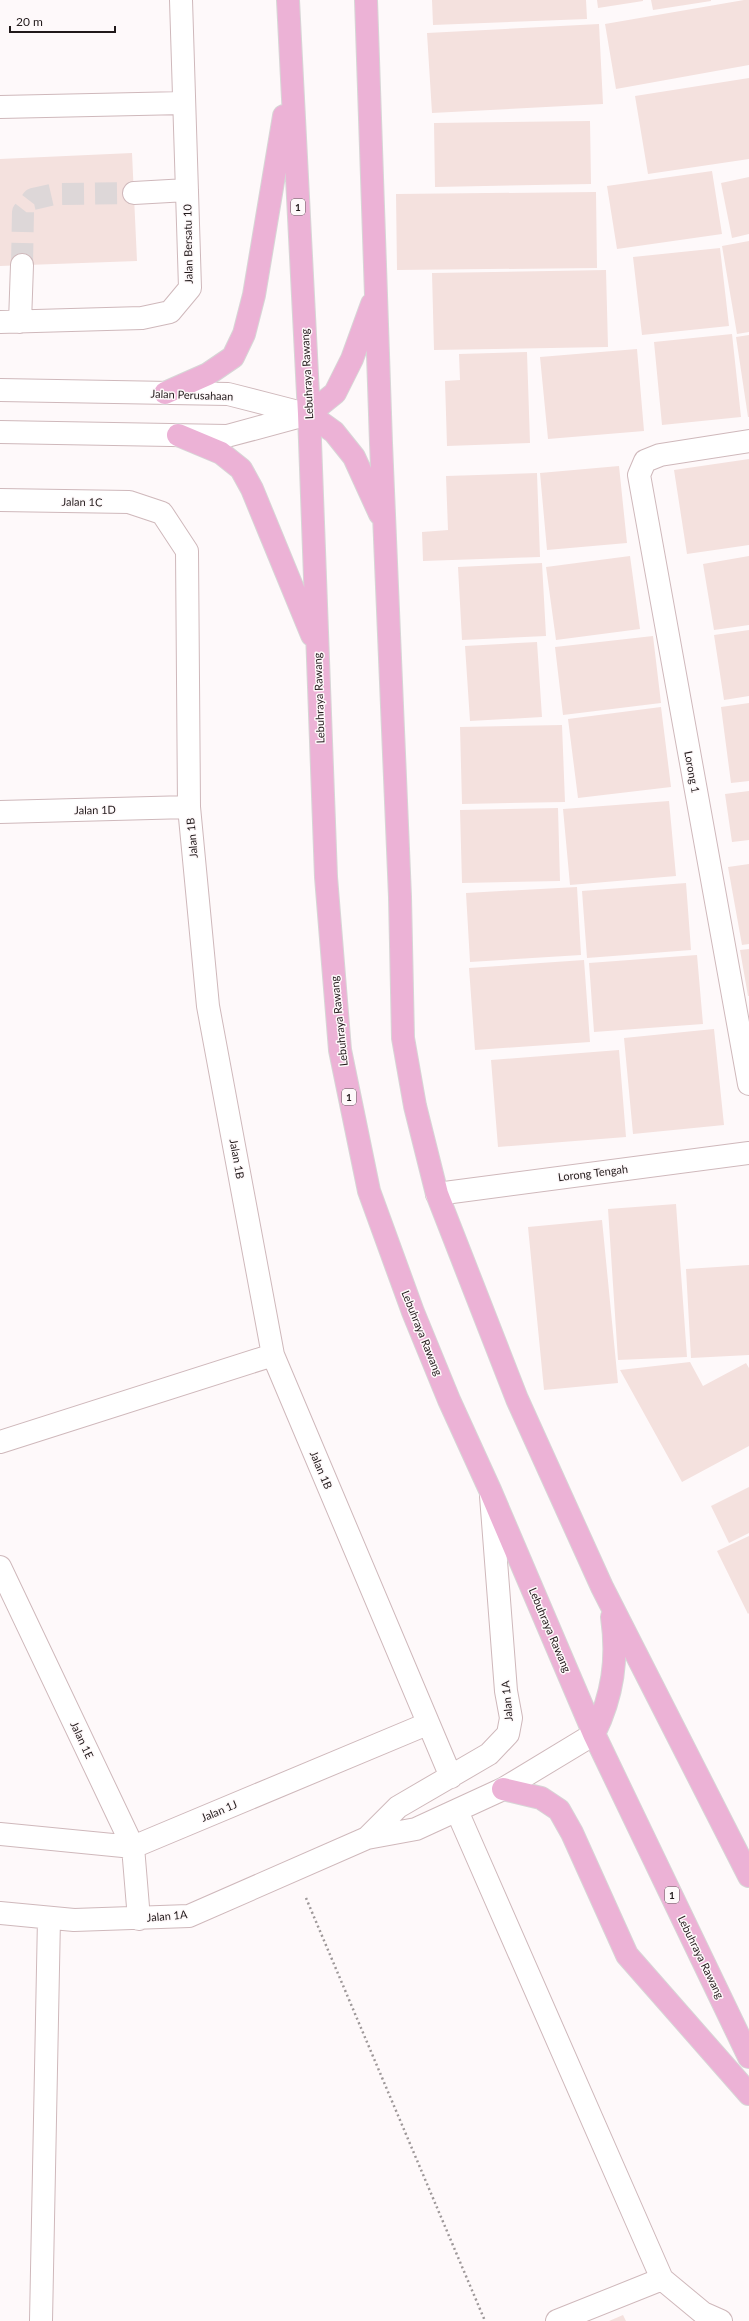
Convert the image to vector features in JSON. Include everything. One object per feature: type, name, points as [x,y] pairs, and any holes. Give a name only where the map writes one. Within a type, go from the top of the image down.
[{"type":"main road","name":"Lebuhraya Rawang","points":[[288,0],[290,76],[309,414],[326,877],[340,1050],[369,1191],[431,1356],[594,1734],[749,2057]]},
{"type":"main road","points":[[366,0],[384,524],[400,889],[404,1038],[415,1106],[437,1194],[517,1398],[602,1587],[749,1876]]},
{"type":"main road","points":[[165,394],[208,374],[233,357],[244,334],[254,295],[290,76]]},
{"type":"main road","points":[[376,293],[352,359],[335,393],[309,414],[334,432],[354,457],[384,524]]},
{"type":"main road","points":[[178,435],[221,453],[241,469],[252,489],[318,649]]},
{"type":"main road","points":[[594,1734],[607,1706],[616,1665],[615,1640],[611,1613],[602,1587]]},
{"type":"main road","points":[[503,1789],[541,1798],[559,1810],[572,1833],[627,1955],[749,2094]]},
{"type":"street","name":"Jalan Bersatu 10","points":[[10,322],[142,318],[170,312],[190,288],[181,0]]},
{"type":"street","points":[[0,106],[184,102]]},
{"type":"street","points":[[134,193],[187,190]]},
{"type":"street","points":[[10,322],[22,265]]},
{"type":"street","name":"Jalan Perusahaan","points":[[0,390],[228,394],[309,414]]},
{"type":"street","points":[[0,432],[227,436],[309,414]]},
{"type":"street","name":"Lorong 1","points":[[749,441],[660,455],[645,461],[639,476],[749,1084]]},
{"type":"street","name":"Jalan 1C","points":[[0,500],[129,502],[162,513]]},
{"type":"street","name":"Jalan 1B","points":[[162,513],[187,551],[190,807],[208,1006],[273,1354],[427,1724],[451,1777]]},
{"type":"street","name":"Jalan 1D","points":[[0,812],[190,807]]},
{"type":"street","name":"Lorong Tengah","points":[[437,1194],[749,1153]]},
{"type":"street","points":[[0,1442],[273,1354]]},
{"type":"street","name":"Jalan 1A","points":[[367,1838],[398,1807],[489,1754],[508,1734],[511,1718],[506,1690],[490,1490]]},
{"type":"street","name":"Jalan 1E","points":[[0,1567],[133,1847],[139,1919]]},
{"type":"street","name":"Jalan 1J","points":[[0,1834],[133,1847],[427,1724]]},
{"type":"street","name":"Jalan 1A","points":[[0,1913],[74,1920],[139,1919],[189,1916],[294,1872],[367,1838],[416,1829],[457,1811],[503,1789],[594,1734]]},
{"type":"street","points":[[457,1811],[662,2279],[703,2313],[721,2321]]},
{"type":"street","points":[[41,2321],[49,1918]]},
{"type":"street","points":[[557,2321],[662,2279]]},
{"type":"path","points":[[294,1872],[485,2321]]},
{"type":"building","points":[[432,0],[586,0],[587,19],[433,25]]},
{"type":"building","points":[[597,0],[643,0],[643,1],[598,8]]},
{"type":"building","points":[[651,0],[711,0],[711,1],[653,10]]},
{"type":"building","points":[[749,0],[749,65],[616,89],[605,24]]},
{"type":"building","points":[[599,24],[603,104],[432,113],[427,33]]},
{"type":"building","points":[[749,78],[749,159],[648,174],[635,96]]},
{"type":"building","points":[[590,121],[591,184],[435,187],[434,123]]},
{"type":"building","points":[[132,153],[137,261],[0,266],[0,159]]},
{"type":"building","points":[[712,171],[722,234],[617,249],[607,186]]},
{"type":"building","points":[[749,177],[749,234],[732,238],[721,183]]},
{"type":"building","points":[[596,192],[597,268],[397,270],[396,194]]},
{"type":"building","points":[[749,241],[749,332],[737,334],[722,246]]},
{"type":"building","points":[[720,248],[729,326],[642,335],[633,257]]},
{"type":"building","points":[[606,270],[608,347],[434,350],[432,273]]},
{"type":"building","points":[[732,334],[741,417],[662,425],[654,342]]},
{"type":"building","points":[[749,335],[749,417],[748,417],[736,337]]},
{"type":"building","points":[[637,349],[644,431],[548,439],[540,357]]},
{"type":"building","points":[[527,352],[530,443],[447,446],[445,381],[460,380],[459,354]]},
{"type":"building","points":[[749,459],[749,545],[687,554],[674,470]]},
{"type":"building","points":[[619,466],[627,543],[547,550],[540,473]]},
{"type":"building","points":[[537,473],[540,557],[423,561],[422,532],[448,530],[446,476]]},
{"type":"building","points":[[630,556],[640,629],[556,640],[546,567]]},
{"type":"building","points":[[749,556],[749,625],[714,630],[703,564]]},
{"type":"building","points":[[542,563],[546,636],[462,640],[458,567]]},
{"type":"building","points":[[749,630],[749,696],[724,700],[714,635]]},
{"type":"building","points":[[653,636],[661,703],[563,715],[555,647]]},
{"type":"building","points":[[537,642],[542,717],[470,721],[465,646]]},
{"type":"building","points":[[749,703],[749,781],[731,783],[721,707]]},
{"type":"building","points":[[661,707],[671,787],[578,798],[568,719]]},
{"type":"building","points":[[562,725],[565,802],[462,804],[460,727]]},
{"type":"building","points":[[749,791],[749,840],[732,842],[725,794]]},
{"type":"building","points":[[669,801],[676,876],[570,885],[563,809]]},
{"type":"building","points":[[558,808],[560,881],[462,883],[460,810]]},
{"type":"building","points":[[749,864],[749,944],[742,945],[728,867]]},
{"type":"building","points":[[686,883],[691,950],[587,958],[582,891]]},
{"type":"building","points":[[577,887],[581,955],[470,962],[466,893]]},
{"type":"building","points":[[749,949],[749,996],[748,996],[740,950]]},
{"type":"building","points":[[697,955],[703,1024],[594,1032],[589,963]]},
{"type":"building","points":[[584,960],[590,1042],[475,1050],[469,968]]},
{"type":"building","points":[[714,1029],[724,1125],[633,1134],[624,1038]]},
{"type":"building","points":[[619,1050],[626,1137],[498,1147],[491,1060]]},
{"type":"building","points":[[676,1204],[687,1357],[618,1360],[608,1209]]},
{"type":"building","points":[[602,1220],[618,1383],[544,1390],[528,1227]]},
{"type":"building","points":[[749,1265],[749,1355],[691,1358],[686,1269]]},
{"type":"building","points":[[690,1362],[703,1386],[746,1363],[749,1368],[749,1446],[682,1482],[620,1370]]},
{"type":"building","points":[[749,1487],[749,1533],[729,1543],[711,1506]]},
{"type":"building","points":[[749,1536],[749,1613],[748,1614],[717,1551]]},
{"type":"building","points":[[623,2315],[626,2321],[609,2321]]},
{"type":"tunnel","points":[[22,265],[23,212],[33,199],[55,194],[134,193]]}]
